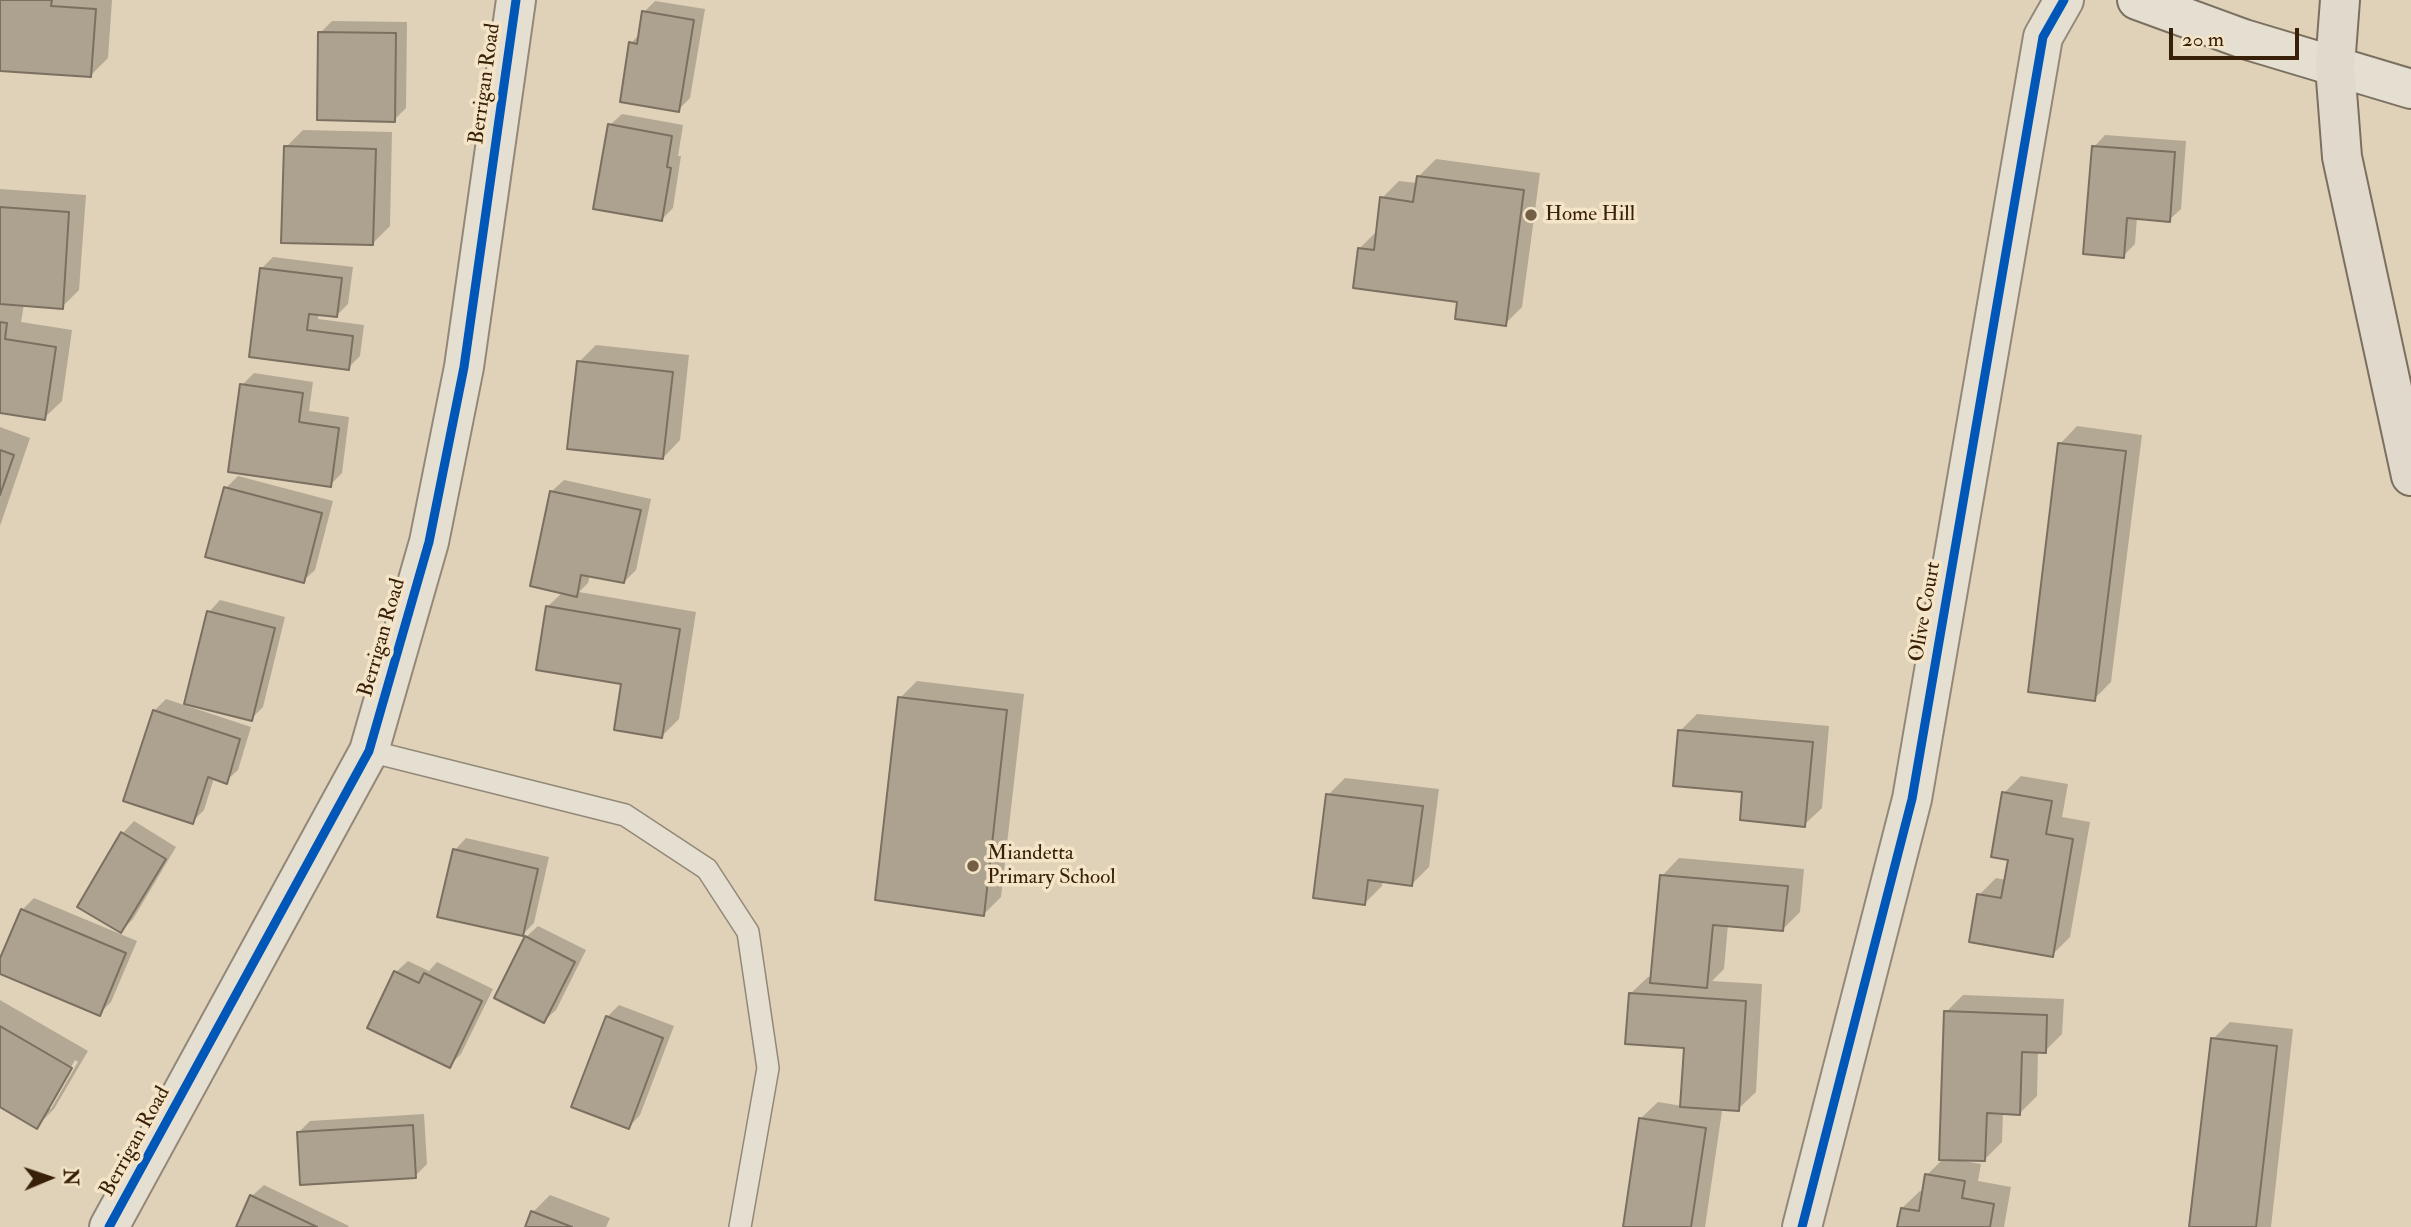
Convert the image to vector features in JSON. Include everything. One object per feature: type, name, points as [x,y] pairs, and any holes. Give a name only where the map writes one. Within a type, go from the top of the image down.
[{"type":"highway","points":[[2340,0],[2335,66],[2342,157],[2411,476]]},
{"type":"street","name":"Berrigan Road","points":[[110,1227],[369,751],[429,542],[464,367],[516,0]]},
{"type":"street","name":"Olive Court","points":[[1801,1227],[1912,799],[2043,37],[2064,0]]},
{"type":"street","points":[[2158,2],[2244,39],[2409,88]]},
{"type":"lane","points":[[369,751],[625,815],[707,869],[748,932],[768,1068],[740,1227]]},
{"type":"building","points":[[0,0],[52,0],[51,6],[96,9],[91,77],[0,71]]},
{"type":"building","points":[[642,11],[694,20],[679,112],[620,102],[629,42],[637,44]]},
{"type":"building","points":[[318,32],[396,33],[395,122],[317,120]]},
{"type":"building","points":[[608,124],[672,136],[667,167],[671,168],[662,221],[593,209]]},
{"type":"building","points":[[284,146],[376,149],[373,245],[281,243]]},
{"type":"building","points":[[2092,146],[2175,152],[2170,222],[2127,218],[2124,258],[2083,254]]},
{"type":"building","points":[[1417,176],[1524,190],[1506,326],[1455,319],[1457,302],[1353,288],[1358,248],[1374,250],[1380,197],[1413,202]]},
{"type":"building","points":[[0,207],[69,212],[63,309],[0,304]]},
{"type":"building","points":[[260,268],[342,278],[337,317],[309,314],[307,330],[353,336],[349,370],[249,357]]},
{"type":"building","points":[[0,322],[7,323],[5,339],[56,347],[45,420],[0,413]]},
{"type":"building","points":[[577,361],[673,372],[663,459],[567,449]]},
{"type":"building","points":[[240,384],[303,393],[299,422],[339,428],[331,487],[228,472]]},
{"type":"building","points":[[2058,443],[2126,451],[2095,701],[2028,692]]},
{"type":"building","points":[[0,450],[14,455],[0,495]]},
{"type":"building","points":[[224,487],[322,513],[304,583],[205,557]]},
{"type":"building","points":[[550,491],[641,510],[624,583],[581,575],[577,597],[530,586]]},
{"type":"building","points":[[546,606],[680,629],[662,738],[614,730],[621,684],[536,670]]},
{"type":"building","points":[[207,611],[275,628],[252,721],[184,704]]},
{"type":"building","points":[[898,697],[1007,710],[984,916],[875,900]]},
{"type":"building","points":[[153,710],[240,739],[227,784],[208,777],[193,824],[123,801]]},
{"type":"building","points":[[1678,730],[1813,742],[1805,827],[1740,820],[1742,792],[1673,786]]},
{"type":"building","points":[[2002,792],[2052,801],[2046,834],[2073,839],[2053,957],[1969,942],[1977,894],[2001,898],[2008,860],[1991,857]]},
{"type":"building","points":[[1326,794],[1423,806],[1412,886],[1368,880],[1365,905],[1313,898]]},
{"type":"building","points":[[121,832],[166,859],[121,933],[77,907]]},
{"type":"building","points":[[453,849],[538,869],[523,936],[437,917]]},
{"type":"building","points":[[1660,875],[1788,886],[1783,931],[1713,925],[1707,988],[1650,983]]},
{"type":"building","points":[[21,909],[126,953],[100,1016],[0,974],[0,958]]},
{"type":"building","points":[[525,936],[575,962],[544,1023],[494,998]]},
{"type":"building","points":[[394,971],[419,983],[424,973],[482,1001],[450,1068],[367,1028]]},
{"type":"building","points":[[1629,993],[1746,1001],[1739,1111],[1680,1107],[1684,1048],[1625,1044]]},
{"type":"building","points":[[1944,1011],[2047,1015],[2046,1053],[2022,1052],[2020,1115],[1987,1113],[1985,1161],[1939,1160]]},
{"type":"building","points":[[606,1016],[663,1038],[629,1129],[571,1107]]},
{"type":"building","points":[[0,1026],[72,1068],[37,1129],[0,1107]]},
{"type":"building","points":[[2211,1038],[2277,1046],[2256,1227],[2189,1227]]},
{"type":"building","points":[[1639,1118],[1706,1128],[1691,1227],[1623,1227]]},
{"type":"building","points":[[413,1125],[416,1178],[300,1185],[297,1132]]},
{"type":"building","points":[[1925,1174],[1965,1181],[1962,1198],[1994,1204],[1990,1227],[1897,1227],[1901,1208],[1919,1211]]},
{"type":"building","points":[[250,1195],[317,1227],[236,1227]]},
{"type":"building","points":[[531,1211],[572,1227],[525,1227]]},
{"type":"cycle path","points":[[109,1227],[369,751],[429,542],[464,367],[516,0]]},
{"type":"cycle path","points":[[1802,1227],[1912,799],[2043,37],[2064,0]]},
{"type":"place","name":"Home Hill","points":[[1531,215]]},
{"type":"place","name":"Miandetta Primary School","points":[[973,866]]}]
